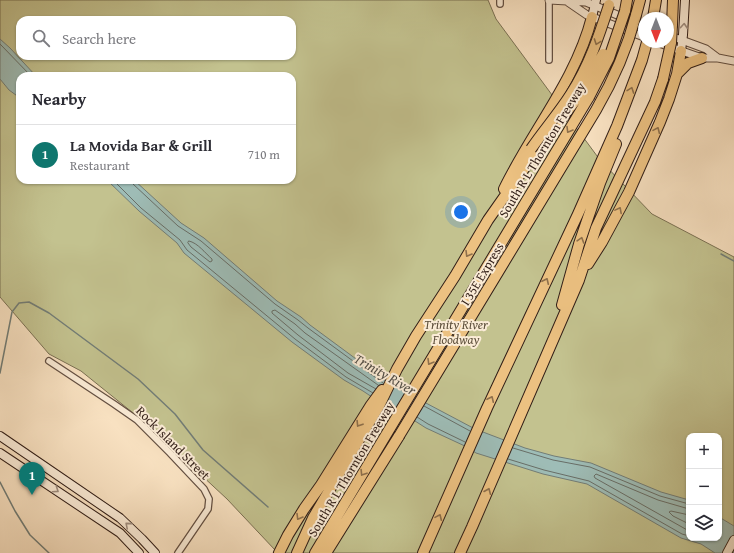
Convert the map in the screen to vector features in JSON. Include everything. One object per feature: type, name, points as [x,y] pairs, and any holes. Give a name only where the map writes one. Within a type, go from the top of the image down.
[{"type":"highway","name":"South R L Thornton Freeway","points":[[315,553],[589,97],[609,58],[617,5],[627,0]]},
{"type":"highway","name":"I 35E Express","points":[[326,553],[377,473],[596,110],[623,58],[640,0]]},
{"type":"highway","points":[[654,12],[656,0]]},
{"type":"highway","points":[[460,553],[579,280],[596,228],[655,102],[663,79],[670,43],[673,0]]},
{"type":"highway","points":[[504,187],[572,93],[617,5]]},
{"type":"highway","points":[[297,553],[313,518],[379,406],[397,369],[416,336],[455,276],[488,220],[540,146],[588,82],[607,45],[617,5]]},
{"type":"highway","points":[[488,220],[515,166],[573,70],[586,39],[592,17]]},
{"type":"highway","points":[[521,413],[532,375],[563,303],[588,218],[645,48]]},
{"type":"highway","points":[[579,280],[602,242],[641,165],[669,99],[677,74],[680,51]]},
{"type":"highway","points":[[677,74],[688,63],[702,58]]},
{"type":"highway","points":[[423,553],[487,408],[618,129]]},
{"type":"highway","points":[[279,553],[304,509],[321,485],[371,405],[397,369]]},
{"type":"highway","points":[[290,553],[307,519],[332,479],[352,451]]},
{"type":"highway","points":[[465,553],[472,527]]},
{"type":"main road","points":[[680,51],[685,0]]},
{"type":"main road","points":[[592,17],[595,3]]},
{"type":"main road","points":[[0,436],[120,518],[135,531],[154,553]]},
{"type":"main road","points":[[0,453],[120,533],[139,553]]},
{"type":"main road","points":[[18,465],[26,454]]},
{"type":"main road","points":[[727,553],[734,540]]},
{"type":"street","points":[[549,60],[549,0],[595,3],[638,23]]},
{"type":"street","points":[[568,2],[592,17],[638,35]]},
{"type":"street","points":[[674,38],[706,49],[718,58]]},
{"type":"street","points":[[672,48],[702,58],[718,58],[734,61]]},
{"type":"street","name":"Rock Island Street","points":[[50,361],[126,411],[146,429],[204,489],[209,499],[208,510],[178,553]]},
{"type":"green space","name":"Trinity River Floodway","points":[[0,0],[488,0],[496,19],[600,160],[652,214],[734,257],[734,553],[273,553],[275,550],[227,499],[143,421],[81,371],[49,354],[0,297]]},
{"type":"water","points":[[0,39],[16,54],[16,60],[21,60],[32,72],[16,72],[16,95],[9,90],[0,79]]},
{"type":"water","points":[[111,184],[138,184],[181,223],[204,238],[277,301],[301,317],[390,384],[475,429],[525,448],[554,456],[591,463],[661,492],[686,499],[686,540],[587,484],[543,474],[476,453],[467,447],[426,428],[393,407],[381,403],[344,380],[292,342],[184,253],[177,243],[139,211]]},
{"type":"water","points":[[722,519],[734,526],[734,553],[715,553],[701,544],[691,541],[722,541]]},
{"type":"waterway","points":[[721,254],[734,261]]},
{"type":"waterway","points":[[0,373],[12,312],[19,303],[29,302],[49,313],[138,379],[175,414],[203,450],[268,507]]},
{"type":"waterway","points":[[0,482],[15,511],[30,535],[49,553]]},
{"type":"place","name":"La Movida Bar & Grill","points":[[32,495]]},
{"type":"water label","name":"Trinity River","points":[[385,374]]}]
